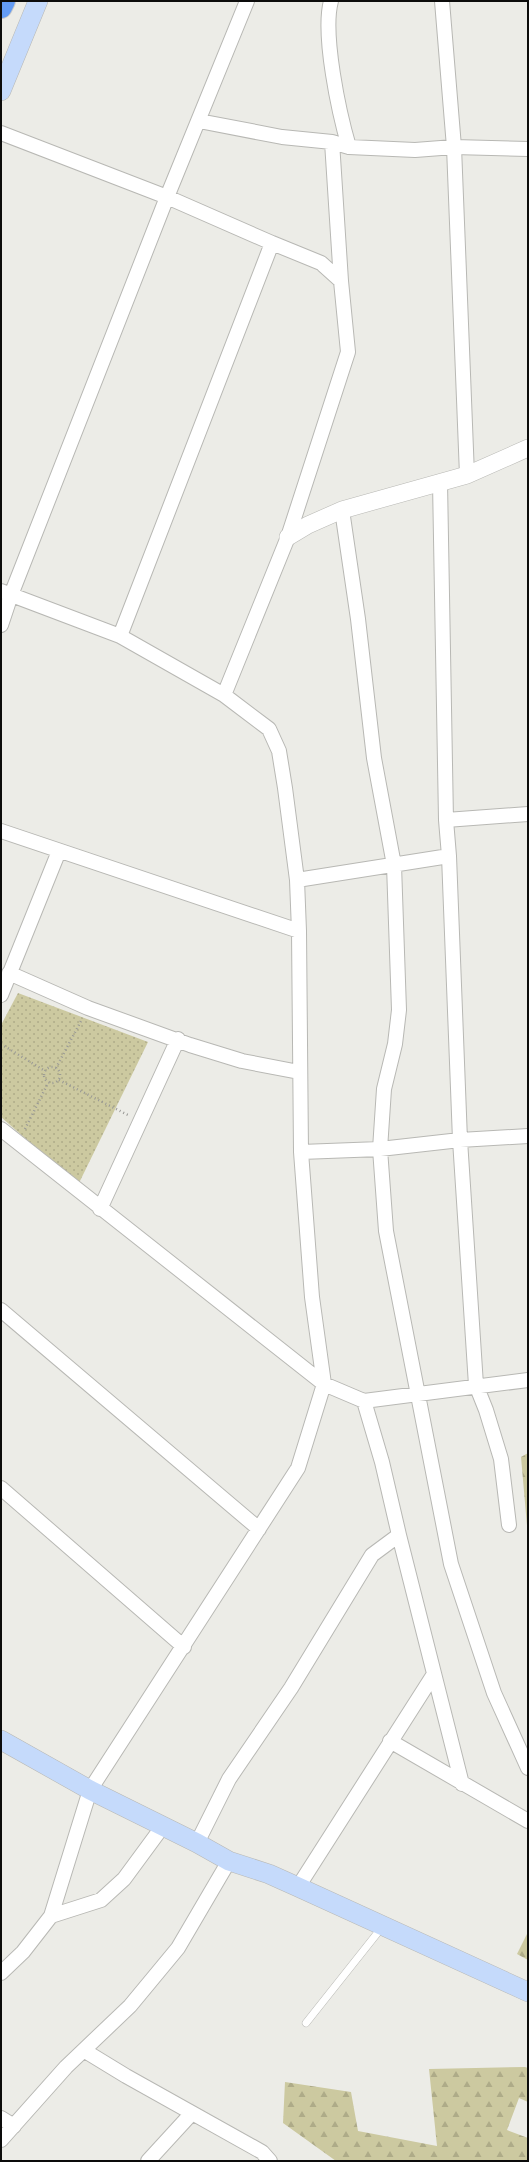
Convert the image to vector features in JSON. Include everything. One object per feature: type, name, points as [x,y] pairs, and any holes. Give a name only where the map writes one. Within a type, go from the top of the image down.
[{"type":"highway","points":[[1,7],[4,1]]},
{"type":"main road","points":[[1,91],[38,1]]},
{"type":"main road","points":[[1,1740],[90,1790],[197,1843],[229,1861],[269,1874],[528,1992]]},
{"type":"street","points":[[1,625],[6,593],[247,1]]},
{"type":"street","points":[[331,1],[329,8],[330,44],[339,114],[349,147]]},
{"type":"street","points":[[442,1],[454,146],[467,475]]},
{"type":"street","points":[[199,121],[282,137],[332,142],[349,147],[415,150],[454,146],[528,149]]},
{"type":"street","points":[[1,133],[167,197],[272,244],[322,263],[341,281]]},
{"type":"street","points":[[224,695],[288,537],[348,352],[341,281],[332,142]]},
{"type":"street","points":[[120,636],[272,244]]},
{"type":"street","points":[[288,537],[308,525],[342,510],[467,475],[528,448]]},
{"type":"street","points":[[440,482],[446,820],[449,856],[460,1140],[476,1385],[486,1410],[501,1459],[509,1525]]},
{"type":"street","points":[[342,510],[358,619],[374,758],[394,865],[399,1010],[395,1044],[384,1089],[380,1148],[386,1231],[416,1393],[451,1564],[494,1693],[528,1768]]},
{"type":"street","points":[[1,1973],[23,1952],[50,1916],[90,1790],[184,1647],[298,1468],[324,1384],[312,1297],[301,1152],[299,1072],[299,931],[297,880],[279,751],[269,728],[224,695],[120,636],[6,593]]},
{"type":"street","points":[[446,820],[528,814]]},
{"type":"street","points":[[1,831],[299,931]]},
{"type":"street","points":[[1,994],[59,851]]},
{"type":"street","points":[[297,880],[449,856]]},
{"type":"street","points":[[9,974],[88,1008],[242,1061],[299,1072]]},
{"type":"street","points":[[100,1209],[178,1039]]},
{"type":"street","points":[[1,1129],[17,1144],[324,1384],[364,1401],[476,1385],[528,1380]]},
{"type":"street","points":[[301,1152],[380,1148],[460,1140],[528,1136]]},
{"type":"street","points":[[1,1310],[259,1529]]},
{"type":"street","points":[[364,1401],[382,1462],[462,1784]]},
{"type":"street","points":[[1,1488],[184,1647]]},
{"type":"street","points":[[197,1843],[229,1779],[291,1688],[372,1555],[399,1535]]},
{"type":"street","points":[[298,1887],[434,1674]]},
{"type":"street","points":[[390,1741],[528,1821]]},
{"type":"street","points":[[50,1916],[101,1900],[124,1879],[163,1826]]},
{"type":"street","points":[[1,2140],[66,2067],[85,2051],[130,2006],[178,1948],[229,1861]]},
{"type":"street","points":[[85,2051],[262,2152],[270,2161]]},
{"type":"street","points":[[148,2161],[192,2113]]},
{"type":"street","points":[[1,2118],[14,2126]]},
{"type":"lane","points":[[306,2023],[383,1926]]},
{"type":"path","points":[[56,1068],[88,1008]]},
{"type":"path","points":[[1,1044],[45,1071]]},
{"type":"path","points":[[50,1067],[56,1068],[60,1073],[59,1080],[54,1084],[48,1083],[44,1078],[45,1071],[50,1067]]},
{"type":"path","points":[[59,1080],[140,1122]]},
{"type":"path","points":[[17,1144],[48,1083]]},
{"type":"green space","points":[[18,993],[148,1042],[78,1185],[1,1117],[1,1025]]},
{"type":"green space","points":[[528,1453],[528,1537],[521,1457]]},
{"type":"green space","points":[[528,1932],[528,1960],[517,1954]]},
{"type":"green space","points":[[528,2068],[528,2102],[519,2098],[507,2130],[528,2138],[528,2161],[336,2161],[283,2123],[285,2082],[351,2092],[358,2131],[437,2146],[429,2069]]}]
